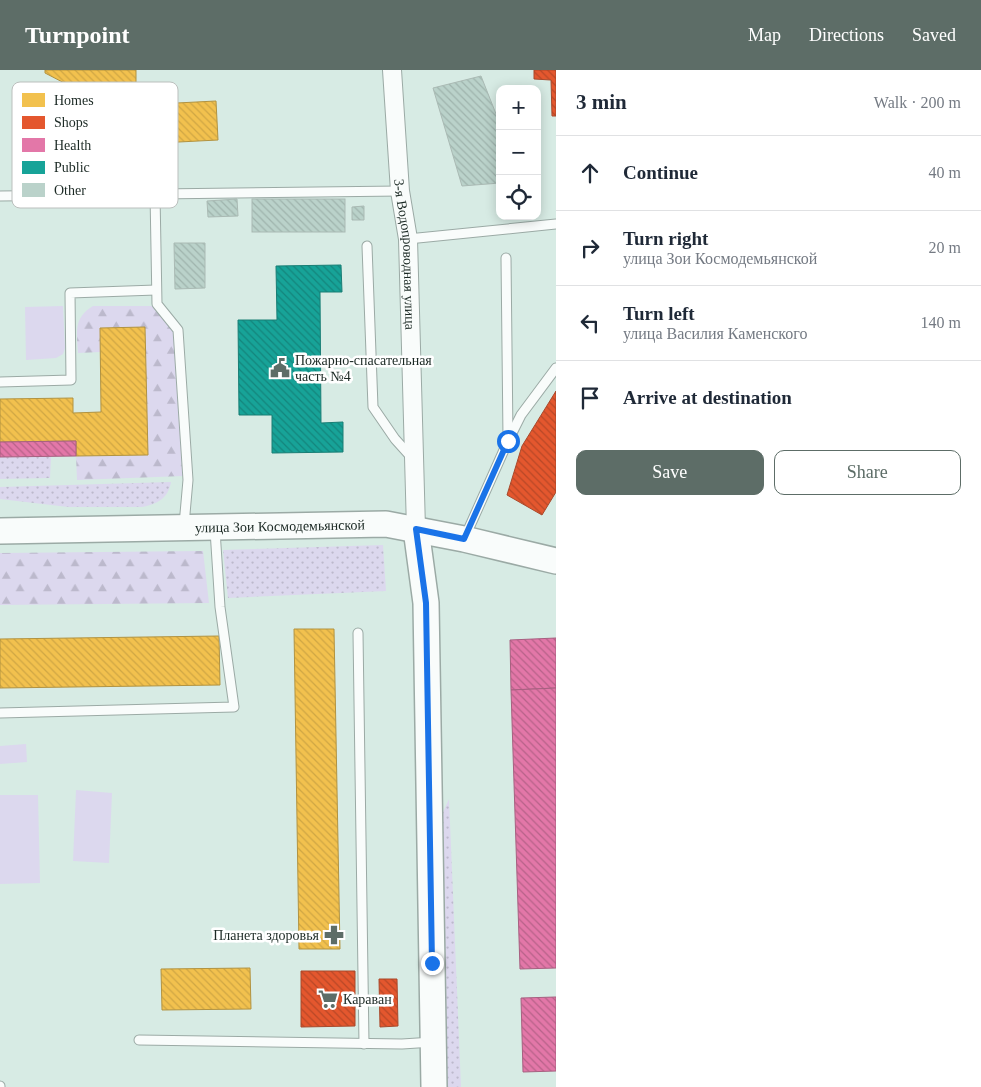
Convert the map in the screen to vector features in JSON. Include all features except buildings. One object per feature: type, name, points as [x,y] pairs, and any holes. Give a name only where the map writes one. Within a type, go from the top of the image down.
[{"type":"main road","name":"улица Зои Космодемьянской","points":[[0,531],[386,524],[464,539],[556,561]]},
{"type":"main road","points":[[416,529],[426,603],[434,1087]]},
{"type":"street","name":"3-я Водопроводная улица","points":[[392,70],[400,191],[408,239],[416,529]]},
{"type":"lane","points":[[178,194],[400,191]]},
{"type":"lane","points":[[155,208],[157,304],[178,330],[188,480],[183,528]]},
{"type":"lane","points":[[408,239],[556,224]]},
{"type":"lane","points":[[367,246],[373,406],[395,439],[413,459]]},
{"type":"lane","points":[[506,258],[508,441]]},
{"type":"lane","points":[[0,382],[71,380],[70,293],[156,290]]},
{"type":"lane","points":[[464,539],[521,416],[556,368]]},
{"type":"lane","points":[[0,713],[234,707],[220,607],[215,527]]},
{"type":"lane","points":[[358,632],[364,1044]]},
{"type":"lane","points":[[139,1040],[364,1044],[433,1042]]},
{"type":"green space","points":[[63,306],[65,348],[63,354],[56,358],[26,360],[25,307]]},
{"type":"green space","points":[[93,306],[156,306],[176,332],[183,476],[77,480],[76,456],[147,455],[145,327],[100,328],[100,352],[78,353],[77,332],[79,321],[82,315]]},
{"type":"green space","points":[[0,457],[51,457],[50,478],[0,479]]},
{"type":"green space","points":[[171,482],[170,488],[161,500],[142,507],[68,507],[0,499],[0,487]]},
{"type":"green space","points":[[383,545],[386,591],[228,598],[223,550]]},
{"type":"green space","points":[[203,551],[209,603],[0,605],[0,553]]},
{"type":"green space","points":[[26,744],[27,762],[0,764],[0,746]]},
{"type":"green space","points":[[76,790],[112,793],[109,863],[73,861]]},
{"type":"green space","points":[[0,795],[38,795],[40,883],[0,884]]},
{"type":"green space","points":[[449,799],[461,1087],[441,1087],[439,821]]},
{"type":"place","name":"Пожарно-спасательная часть №4","points":[[280,368]]},
{"type":"place","name":"Планета здоровья","points":[[334,935]]},
{"type":"place","name":"Караван","points":[[328,999]]},
{"type":"route","points":[[432,963],[426,603],[416,529],[464,539],[508,441]]}]
